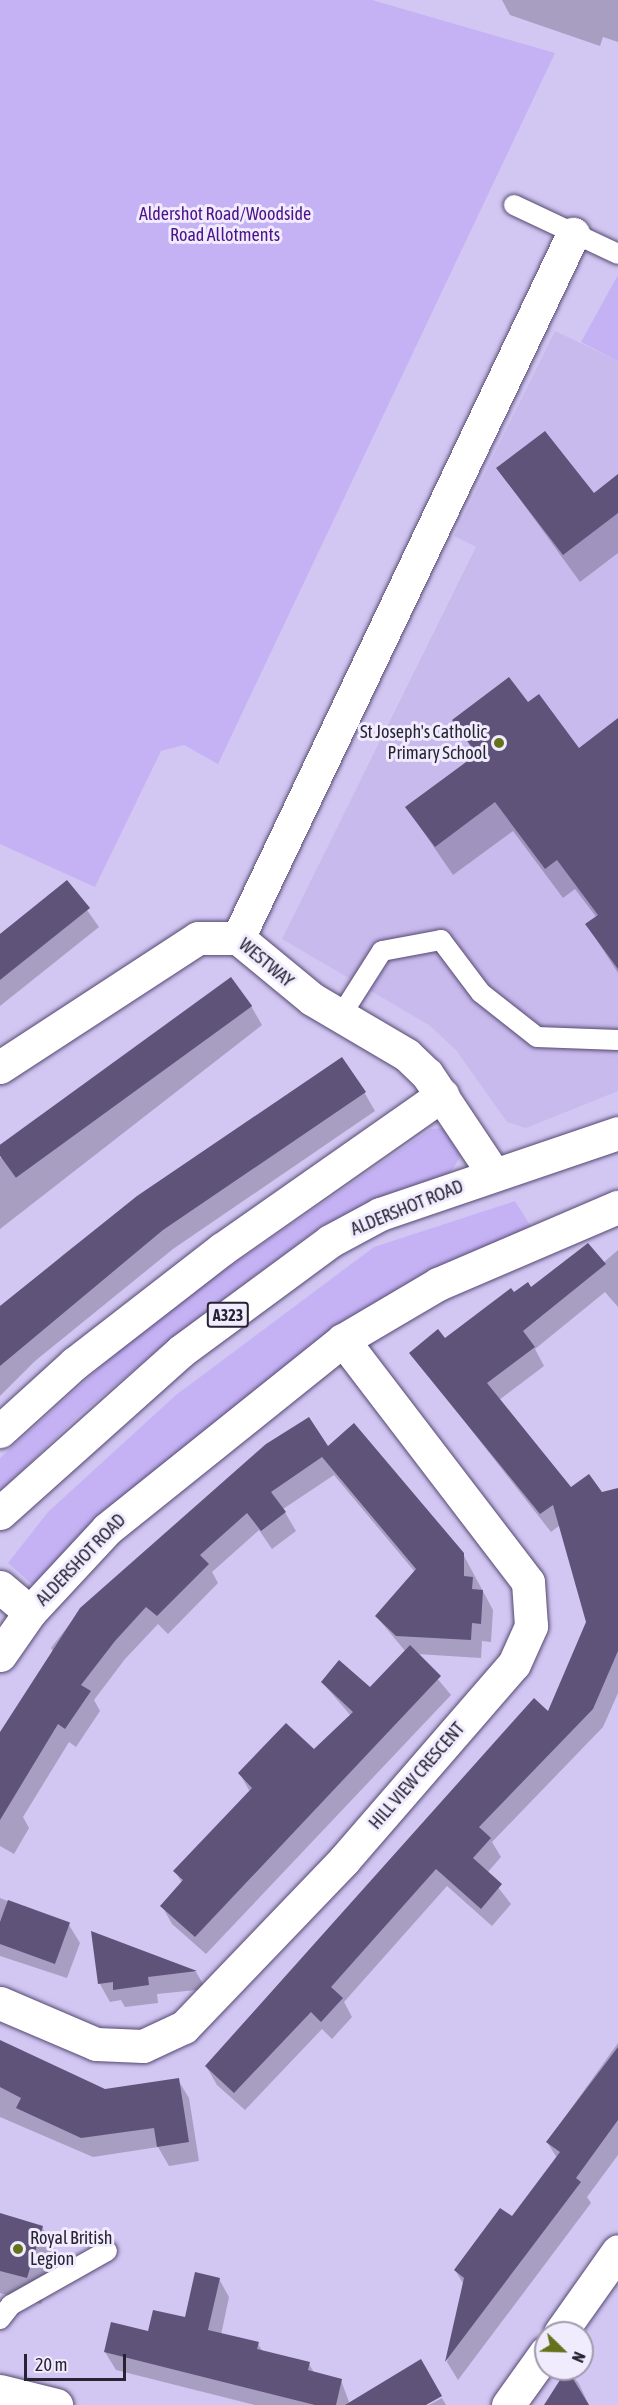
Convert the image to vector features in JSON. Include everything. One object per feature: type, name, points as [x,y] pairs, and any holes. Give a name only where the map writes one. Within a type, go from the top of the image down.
[{"type":"street","points":[[238,938],[573,234]]},
{"type":"street","name":"WESTWAY","points":[[0,1067],[198,938],[238,938],[283,980],[340,1017],[407,1055],[442,1095],[493,1173]]},
{"type":"street","points":[[0,1431],[75,1363],[222,1249],[442,1095]]},
{"type":"street","name":"ALDERSHOT ROAD","points":[[0,1513],[132,1392],[285,1271],[380,1215],[493,1173],[618,1132]]},
{"type":"street","name":"ALDERSHOT ROAD","points":[[0,1655],[30,1612],[107,1529],[343,1340],[438,1284],[618,1207]]},
{"type":"street","name":"HILL VIEW CRESCENT","points":[[0,2003],[96,2044],[143,2046],[184,2027],[344,1860],[514,1664],[531,1626],[528,1582],[343,1340]]},
{"type":"street","name":"ALDERSHOT ROAD","points":[[0,1587],[30,1612]]},
{"type":"street","points":[[568,2321],[618,2251]]},
{"type":"street","points":[[508,2405],[534,2369]]},
{"type":"street","points":[[0,2391],[57,2405]]},
{"type":"lane","points":[[514,205],[618,254]]},
{"type":"lane","points":[[340,1017],[382,951],[441,940],[481,993],[537,1037],[618,1040]]},
{"type":"lane","points":[[0,2319],[10,2305],[107,2251]]},
{"type":"shaded area","name":"St Joseph's Catholic Primary School","points":[[555,331],[618,361],[618,1091],[526,1128],[507,1122],[456,1050],[429,1025],[282,939],[476,547],[454,536]]},
{"type":"green space","name":"Aldershot Road/Woodside Road Allotments","points":[[0,0],[372,0],[555,53],[218,764],[184,745],[161,751],[95,887],[0,844]]},
{"type":"green space","points":[[618,275],[618,361],[581,342]]},
{"type":"green space","points":[[444,1128],[462,1154],[447,1178],[323,1225],[178,1333],[78,1416],[0,1492],[0,1458],[156,1317],[431,1129]]},
{"type":"green space","points":[[515,1201],[532,1228],[441,1274],[33,1585],[8,1563],[48,1512],[176,1395],[374,1247]]},
{"type":"building","points":[[545,431],[594,493],[618,474],[618,513],[563,555],[496,468]]},
{"type":"building","points":[[509,677],[528,702],[539,694],[579,748],[618,718],[618,969],[585,924],[598,915],[557,860],[545,869],[495,802],[435,847],[405,807],[477,754],[452,720]]},
{"type":"building","points":[[67,880],[90,908],[0,980],[0,934]]},
{"type":"building","points":[[231,977],[252,1006],[16,1178],[0,1156],[0,1145]]},
{"type":"building","points":[[342,1057],[366,1092],[163,1230],[0,1366],[0,1306],[137,1196]]},
{"type":"building","points":[[588,1243],[606,1264],[523,1331],[535,1347],[487,1383],[571,1487],[589,1474],[602,1492],[618,1488],[618,1651],[593,1709],[479,1827],[491,1838],[473,1858],[502,1884],[481,1909],[436,1869],[331,1987],[343,1998],[321,2022],[311,2012],[234,2093],[205,2066],[534,1698],[548,1711],[586,1622],[553,1505],[540,1514],[409,1353],[438,1329],[445,1338],[511,1288],[514,1292],[528,1282],[531,1287]]},
{"type":"building","points":[[309,1417],[328,1446],[354,1423],[464,1553],[464,1576],[473,1577],[472,1589],[483,1590],[481,1624],[472,1623],[471,1640],[396,1636],[375,1616],[416,1569],[322,1457],[271,1492],[286,1512],[261,1531],[247,1513],[200,1555],[209,1564],[157,1616],[146,1607],[115,1641],[81,1685],[91,1691],[65,1729],[58,1724],[0,1820],[0,1732],[80,1608],[266,1444]]},
{"type":"building","points":[[410,1645],[441,1676],[195,1937],[160,1906],[183,1880],[173,1871],[252,1788],[238,1773],[286,1723],[314,1749],[353,1712],[321,1682],[339,1660],[370,1687]]},
{"type":"building","points":[[8,1900],[70,1923],[55,1964],[0,1944],[0,1922]]},
{"type":"building","points":[[91,1931],[197,1971],[148,1977],[149,1985],[113,1990],[113,1982],[98,1984]]},
{"type":"building","points":[[0,2040],[105,2089],[179,2078],[189,2142],[157,2147],[154,2128],[81,2138],[16,2108],[21,2098],[0,2087]]},
{"type":"building","points":[[618,2047],[618,2120],[576,2178],[581,2182],[445,2362],[464,2278],[454,2270],[500,2208],[512,2216],[560,2152],[546,2142]]},
{"type":"building","name":"Royal British Legion","points":[[0,2213],[43,2226],[27,2278],[0,2271]]},
{"type":"building","points":[[195,2272],[220,2278],[208,2330],[259,2342],[257,2349],[310,2362],[308,2370],[342,2379],[336,2405],[315,2405],[104,2352],[111,2322],[148,2331],[153,2310],[185,2317]]},
{"type":"building","points":[[421,2359],[442,2396],[426,2405],[345,2405]]},
{"type":"building","points":[[559,2381],[574,2381],[589,2405],[544,2405]]},
{"type":"place","name":"St Joseph's Catholic Primary School","points":[[499,743]]},
{"type":"place","name":"Royal British Legion","points":[[18,2249]]}]
